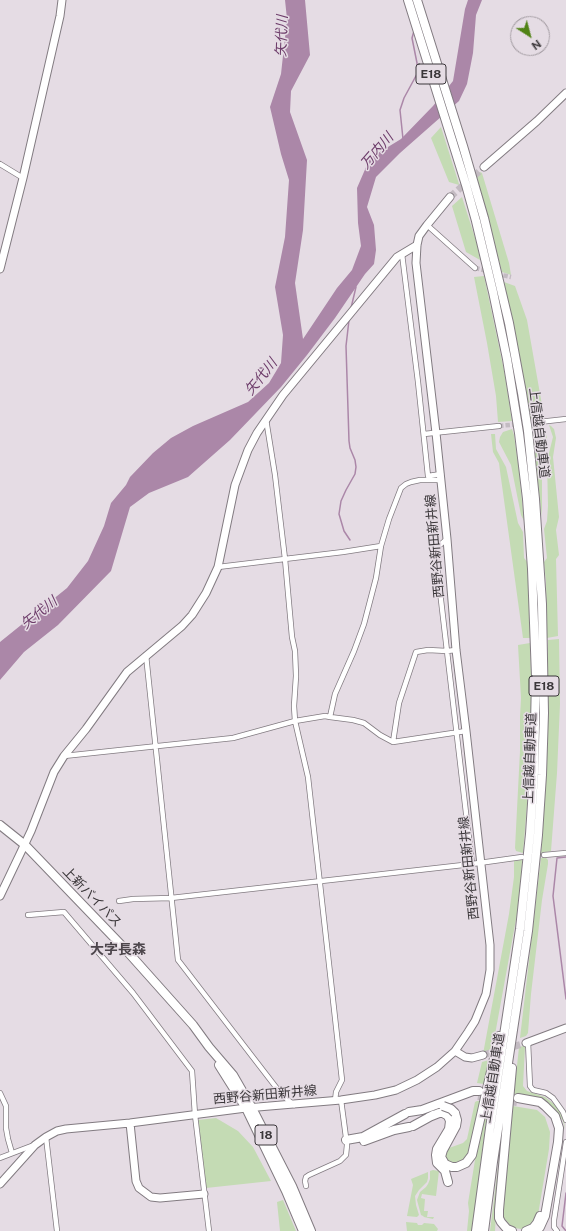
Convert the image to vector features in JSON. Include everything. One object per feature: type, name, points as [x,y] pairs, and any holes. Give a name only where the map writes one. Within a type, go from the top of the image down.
[{"type":"highway","name":"E18","points":[[408,0],[459,147]]},
{"type":"highway","name":"E18","points":[[416,0],[459,147]]},
{"type":"highway","name":"上信越自動車道","points":[[459,147],[485,256],[507,359],[520,439],[529,520],[536,643],[535,735],[530,834],[520,929],[476,1231]]},
{"type":"highway","name":"上信越自動車道","points":[[459,147],[484,218],[509,323],[518,373],[532,466],[542,604],[544,677],[542,775],[532,900],[484,1231]]},
{"type":"highway","name":"上新バイパス","points":[[0,825],[24,845],[126,950],[193,1025],[233,1075],[303,1231]]},
{"type":"highway","points":[[347,1142],[363,1137],[407,1113],[446,1106],[451,1108],[455,1113],[457,1120],[456,1126],[442,1150],[441,1157],[445,1164],[452,1167],[462,1166],[469,1160],[472,1155],[501,1030],[513,959],[520,929]]},
{"type":"highway","points":[[512,1231],[507,1229],[501,1222],[499,1218],[499,1210],[518,995]]},
{"type":"highway","points":[[347,1142],[355,1144],[394,1130],[411,1126],[464,1099],[478,1094],[473,1091],[422,1110]]},
{"type":"highway","points":[[526,1231],[532,1228],[540,1218],[555,1136],[552,1122],[546,1112],[536,1106],[518,1100],[533,1101],[545,1106],[555,1116],[559,1128],[558,1142],[545,1216],[540,1228],[537,1231]]},
{"type":"highway","name":"上新バイパス","points":[[249,1108],[292,1186],[311,1231]]},
{"type":"highway","points":[[429,1116],[443,1113],[448,1116],[450,1121],[449,1128],[437,1150],[436,1155],[437,1163],[445,1171],[448,1182]]},
{"type":"main road","points":[[0,269],[23,178],[60,16],[62,0]]},
{"type":"main road","points":[[484,167],[537,121],[566,93]]},
{"type":"main road","name":"西野谷新田新井線","points":[[0,1184],[35,1145],[46,1137],[66,1129],[130,1123],[249,1108],[338,1101],[386,1093],[406,1086],[432,1071],[455,1051],[475,1021],[486,994],[490,945],[456,650],[448,539],[416,263],[416,245],[419,236],[426,225],[450,197]]},
{"type":"main road","points":[[0,896],[24,845],[54,772],[64,756],[86,729],[127,672],[172,635],[192,615],[206,593],[218,567],[235,485],[248,450],[257,433],[283,395],[397,257],[416,245]]},
{"type":"main road","points":[[527,1042],[566,1028]]},
{"type":"main road","points":[[455,1051],[465,1057],[472,1058],[483,1055]]},
{"type":"main road","points":[[130,1123],[136,1181],[139,1188],[151,1197],[160,1198],[204,1194]]},
{"type":"street","points":[[0,164],[23,178]]},
{"type":"street","points":[[426,225],[474,268]]},
{"type":"street","points":[[402,254],[428,476],[441,477]]},
{"type":"street","points":[[266,419],[275,475],[285,559],[296,676],[294,706],[295,721],[308,777],[342,1080],[336,1092],[347,1142],[347,1151],[344,1159],[336,1164],[309,1175],[306,1178],[306,1186]]},
{"type":"street","points":[[539,422],[566,419]]},
{"type":"street","points":[[424,434],[499,426]]},
{"type":"street","points":[[330,717],[335,694],[364,624],[376,578],[381,546],[401,488],[411,482],[441,477]]},
{"type":"street","points":[[448,539],[435,549],[472,864]]},
{"type":"street","points":[[218,567],[381,546]]},
{"type":"street","points":[[393,742],[399,703],[416,652],[428,650],[456,650]]},
{"type":"street","points":[[146,655],[178,960],[282,1095],[294,1105]]},
{"type":"street","points":[[64,756],[233,738],[295,721],[325,716],[364,723],[380,735],[393,742],[466,731]]},
{"type":"street","points":[[544,856],[566,853]]},
{"type":"street","points":[[119,901],[171,898],[472,864],[522,856]]},
{"type":"street","points":[[28,915],[64,912],[133,993],[192,1071],[195,1115],[209,1231]]},
{"type":"street","points":[[527,1042],[530,1086],[533,1090],[546,1092],[553,1098],[563,1112],[566,1120]]},
{"type":"street","points":[[0,1093],[6,1106],[6,1128],[12,1152]]},
{"type":"street","points":[[0,1128],[6,1128]]},
{"type":"street","points":[[46,1137],[57,1231]]},
{"type":"street","points":[[557,1231],[554,1227],[554,1220],[566,1142]]},
{"type":"street","points":[[0,1158],[12,1152],[35,1145]]},
{"type":"green space","points":[[441,127],[459,185],[449,182],[431,138]]},
{"type":"green space","points":[[480,172],[482,173],[509,263],[511,275],[502,272],[476,174]]},
{"type":"green space","points":[[462,197],[477,244],[480,260],[466,252],[452,206]]},
{"type":"green space","points":[[484,276],[504,370],[512,421],[498,422],[496,396],[474,277]]},
{"type":"green space","points":[[504,282],[515,286],[527,320],[542,405],[541,417],[529,419],[522,372]]},
{"type":"green space","points":[[531,425],[541,426],[545,431],[547,438],[542,468],[542,517]]},
{"type":"green space","points":[[549,425],[554,429],[556,438],[553,457],[559,517],[556,530],[559,555],[556,559],[558,636],[547,638],[546,582],[544,562],[547,558],[544,529],[547,521],[548,506],[547,461],[553,437]]},
{"type":"green space","points":[[512,429],[519,471],[524,521],[521,515],[511,465],[499,442],[503,432]]},
{"type":"green space","points":[[491,434],[495,434],[496,449],[506,467],[518,523],[523,532],[524,558],[528,563],[531,638],[523,638],[499,463],[493,452]]},
{"type":"green space","points":[[559,639],[560,704],[557,773],[551,851],[541,853],[546,769],[548,640]]},
{"type":"green space","points":[[530,643],[532,703],[530,768],[523,853],[516,851],[515,848],[521,698],[518,645]]},
{"type":"green space","points":[[541,858],[546,858],[548,860],[548,864],[542,900],[528,1033],[526,1036],[520,1038]]},
{"type":"green space","points":[[522,860],[517,914],[492,1051],[483,1054],[509,914],[514,877],[514,861]]},
{"type":"green space","points":[[519,1047],[525,1047],[523,1086],[527,1091],[545,1097],[558,1107],[564,1120],[565,1130],[563,1121],[547,1102],[532,1097],[514,1094]]},
{"type":"green space","points":[[490,1060],[484,1084],[477,1083],[482,1062]]},
{"type":"green space","points":[[487,1098],[489,1099],[472,1231],[467,1231],[469,1211],[468,1203]]},
{"type":"green space","points":[[481,1101],[468,1154],[460,1164],[451,1164],[445,1158],[446,1151],[449,1148],[463,1143],[467,1139],[475,1102]]},
{"type":"green space","points":[[513,1106],[537,1110],[545,1117],[550,1132],[549,1149],[538,1215],[532,1224],[521,1229],[510,1225],[503,1217],[511,1110]]},
{"type":"green space","points":[[505,1110],[495,1231],[490,1231]]},
{"type":"green space","points":[[216,1118],[238,1131],[253,1147],[271,1181],[206,1188],[198,1120]]},
{"type":"green space","points":[[430,1171],[439,1171],[436,1196],[422,1194],[421,1198],[425,1199],[424,1211],[428,1211],[427,1217],[434,1217],[433,1219],[424,1217],[421,1215],[417,1200],[420,1192],[428,1184],[430,1179]]},
{"type":"green space","points":[[428,1172],[427,1182],[415,1196],[419,1215],[417,1217],[407,1216],[413,1185],[411,1179]]},
{"type":"green space","points":[[283,1200],[296,1231],[280,1231],[277,1202]]},
{"type":"green space","points":[[406,1222],[417,1223],[418,1225],[422,1225],[424,1223],[434,1224],[438,1229],[437,1231],[407,1231]]},
{"type":"water","name":"矢代川","points":[[285,0],[305,0],[310,55],[291,91],[290,112],[307,160],[303,230],[295,283],[303,339],[337,288],[352,270],[361,246],[358,223],[357,188],[370,158],[401,139],[433,106],[453,81],[465,9],[468,0],[482,0],[476,15],[473,53],[467,84],[459,101],[400,153],[376,177],[367,207],[374,225],[376,250],[374,264],[365,274],[335,318],[307,355],[281,387],[230,440],[188,477],[149,493],[130,507],[111,571],[58,625],[24,652],[0,680],[0,642],[67,588],[88,561],[104,526],[111,503],[126,485],[130,477],[153,453],[171,438],[193,426],[248,402],[269,383],[281,363],[283,335],[275,287],[285,237],[289,180],[270,107],[281,74],[287,19]]},
{"type":"waterway","name":"万内川","points":[[403,139],[400,110],[404,98],[417,74],[417,63],[412,38],[414,31]]},
{"type":"waterway","points":[[351,308],[356,287]]},
{"type":"waterway","points":[[349,320],[346,346],[349,441],[356,467],[355,474],[341,501],[339,514],[344,531],[350,540]]},
{"type":"waterway","points":[[566,857],[557,858],[553,896],[566,999]]},
{"type":"waterway","points":[[566,1193],[562,1226],[566,1231]]},
{"type":"tunnel","points":[[450,197],[484,167]]},
{"type":"tunnel","points":[[475,268],[488,271]]},
{"type":"tunnel","points":[[497,274],[511,277]]},
{"type":"tunnel","points":[[499,426],[539,422]]},
{"type":"tunnel","points":[[483,1055],[526,1043]]},
{"type":"tunnel","points":[[478,1096],[517,1102]]},
{"type":"district","name":"大字長森","points":[[118,950]]}]
